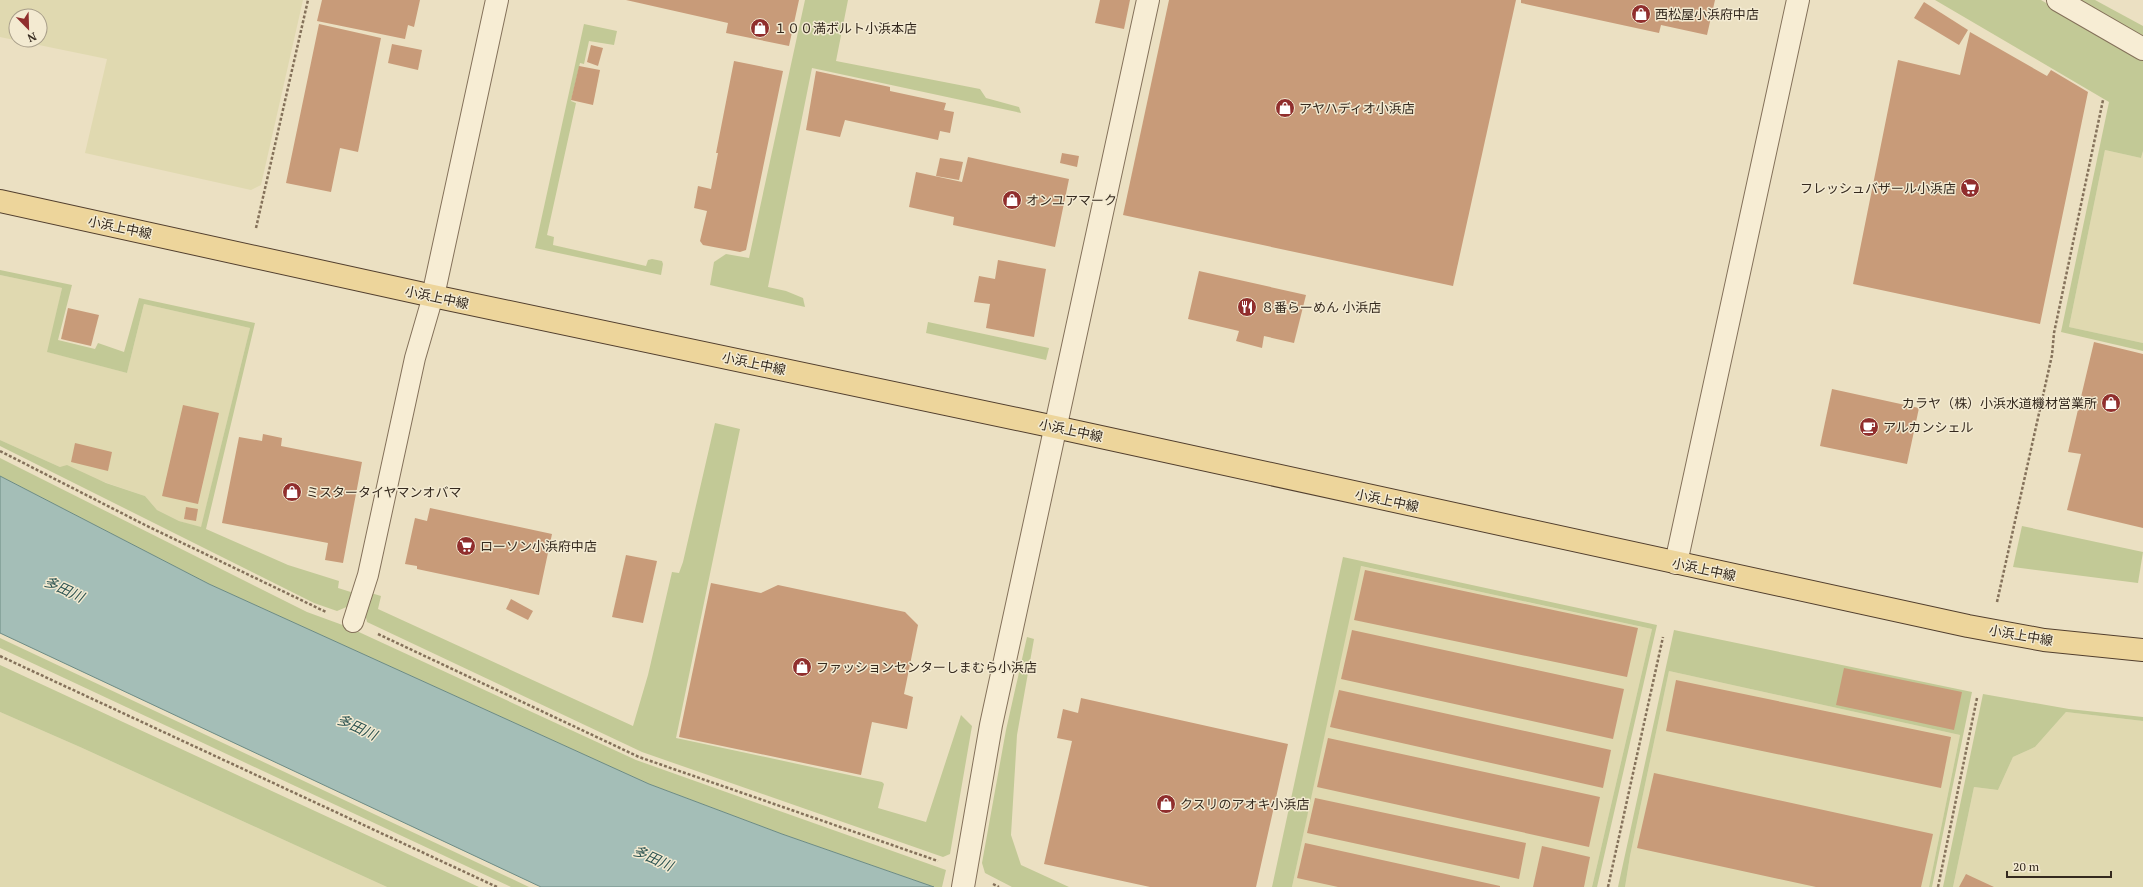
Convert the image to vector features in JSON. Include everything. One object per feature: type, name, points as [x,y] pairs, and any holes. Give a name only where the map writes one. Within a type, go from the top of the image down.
[{"type":"main road","name":"小浜上中線","points":[[0,201],[433,296],[1055,427],[1676,563],[1991,630],[2044,640],[2143,650]]},
{"type":"street","points":[[433,296],[497,0]]},
{"type":"street","points":[[964,879],[991,725],[1148,0]]},
{"type":"street","points":[[1676,563],[1798,0]]},
{"type":"street","points":[[2058,0],[2143,49]]},
{"type":"lane","points":[[353,622],[368,575],[415,358],[433,296]]},
{"type":"path","points":[[250,256],[308,0]]},
{"type":"path","points":[[1991,630],[2052,355],[2054,334],[2103,100]]},
{"type":"path","points":[[0,451],[312,607],[353,622],[639,756],[964,879],[999,887]]},
{"type":"path","points":[[1608,887],[1663,637]]},
{"type":"path","points":[[0,656],[497,887]]},
{"type":"path","points":[[1938,887],[1977,698]]},
{"type":"shaded area","points":[[0,0],[303,0],[261,185],[251,190],[85,153],[107,59],[48,47],[48,8],[8,8],[8,39],[0,37]]},
{"type":"shaded area","points":[[2105,150],[2141,158],[2143,151],[2143,343],[2069,327]]},
{"type":"shaded area","points":[[0,275],[62,288],[48,352],[127,373],[144,304],[250,328],[201,528],[179,521],[157,510],[145,496],[60,467],[0,440]]},
{"type":"shaded area","points":[[1360,566],[1652,629],[1592,887],[1292,887]]},
{"type":"shaded area","points":[[1669,671],[1960,735],[1929,887],[1625,887],[1630,856]]},
{"type":"shaded area","points":[[0,712],[80,747],[387,887],[0,887]]},
{"type":"shaded area","points":[[2066,712],[2143,721],[2143,887],[1953,887],[1974,787],[1998,790],[2013,757],[2035,747]]},
{"type":"green space","points":[[805,0],[848,0],[836,61],[980,89],[986,98],[1019,107],[1021,113],[812,68],[768,287],[786,291],[803,298],[805,307],[710,285],[714,262],[726,254],[749,258]]},
{"type":"green space","points":[[1935,0],[2041,0],[2143,60],[2143,151],[2141,158],[2105,150],[2069,327],[2143,343],[2143,351],[2061,332],[2109,102]]},
{"type":"green space","points":[[2078,0],[2095,0],[2143,26],[2143,37]]},
{"type":"green space","points":[[584,24],[617,31],[614,45],[589,41],[584,64],[580,63],[571,101],[576,103],[547,235],[554,237],[553,245],[646,266],[648,260],[652,259],[662,261],[663,264],[661,275],[535,248]]},
{"type":"green space","points":[[0,270],[72,285],[58,340],[95,349],[98,343],[124,352],[139,298],[255,323],[206,529],[288,565],[339,581],[338,588],[354,593],[349,606],[337,611],[314,603],[0,446],[0,440],[60,467],[67,465],[106,483],[145,496],[157,510],[179,521],[201,527],[250,328],[144,304],[127,373],[47,352],[62,288],[0,275]]},
{"type":"green space","points":[[928,322],[1049,348],[1046,360],[926,333]]},
{"type":"green space","points":[[715,423],[740,429],[676,738],[882,782],[884,784],[878,808],[926,822],[961,715],[972,726],[950,854],[943,857],[642,752],[367,622],[364,609],[371,593],[381,596],[378,609],[633,726],[648,675],[672,572],[679,573],[683,562]]},
{"type":"green space","points":[[0,458],[307,612],[348,627],[636,760],[946,870],[942,887],[934,887],[782,834],[649,784],[209,584],[0,476]]},
{"type":"green space","points":[[2022,526],[2143,552],[2138,583],[2013,567]]},
{"type":"green space","points":[[1343,557],[1657,625],[1597,887],[1592,887],[1652,629],[1361,566],[1292,887],[1272,887]]},
{"type":"green space","points":[[1674,630],[1972,692],[1932,887],[1929,887],[1960,735],[1669,671],[1630,856],[1625,887],[1618,887]]},
{"type":"green space","points":[[1027,637],[1034,639],[1017,735],[1011,835],[1021,865],[1069,887],[1012,887],[985,873],[982,863],[1006,730]]},
{"type":"green space","points":[[0,638],[529,887],[511,887],[0,648]]},
{"type":"green space","points":[[0,665],[479,887],[387,887],[0,712]]},
{"type":"green space","points":[[1983,694],[2069,709],[2143,717],[2143,721],[2066,712],[2035,747],[2013,757],[1998,790],[1974,787],[1953,887],[1943,887]]},
{"type":"water","name":"多田川","points":[[0,476],[209,584],[649,784],[782,834],[934,887],[541,887],[0,633]]},
{"type":"building","points":[[322,0],[420,0],[414,27],[408,25],[405,39],[317,21]]},
{"type":"building","name":"１００満ボルト小浜本店","points":[[626,0],[799,0],[789,46],[726,33],[728,23]]},
{"type":"building","points":[[1100,0],[1130,0],[1124,29],[1095,23]]},
{"type":"building","name":"アヤハディオ小浜店","points":[[1169,0],[1516,0],[1453,286],[1123,215]]},
{"type":"building","name":"西松屋小浜府中店","points":[[1521,0],[1715,0],[1707,35],[1661,25],[1659,33],[1521,3]]},
{"type":"building","points":[[1924,2],[1968,30],[1959,45],[1914,18]]},
{"type":"building","points":[[319,24],[381,38],[358,152],[340,148],[331,192],[286,183]]},
{"type":"building","name":"フレッシュバザール小浜店","points":[[1970,32],[2047,76],[2051,70],[2088,92],[2040,324],[1853,284],[1898,60],[1960,75]]},
{"type":"building","points":[[392,44],[422,50],[418,70],[388,63]]},
{"type":"building","points":[[591,45],[603,48],[598,66],[587,62]]},
{"type":"building","points":[[734,61],[783,71],[746,250],[740,252],[703,245],[700,241],[707,211],[694,208],[698,186],[711,189],[718,153],[716,153]]},
{"type":"building","points":[[579,66],[600,70],[593,105],[571,100]]},
{"type":"building","points":[[816,71],[890,87],[890,91],[946,103],[944,110],[954,112],[950,133],[940,131],[938,140],[845,120],[840,137],[806,130]]},
{"type":"building","points":[[1062,153],[1079,156],[1077,167],[1060,163]]},
{"type":"building","name":"オンユアマーク","points":[[968,157],[1069,179],[1055,247],[953,225],[954,217],[909,207],[916,172],[962,182]]},
{"type":"building","points":[[940,158],[963,162],[959,180],[936,176]]},
{"type":"building","points":[[998,260],[1046,269],[1034,337],[986,328],[990,304],[974,302],[979,276],[995,279]]},
{"type":"building","name":"８番らーめん 小浜店","points":[[1199,271],[1306,295],[1294,343],[1264,336],[1262,348],[1236,341],[1239,331],[1188,319]]},
{"type":"building","points":[[68,308],[99,315],[91,346],[61,339]]},
{"type":"building","name":"カラヤ（株）小浜水道機材営業所","points":[[2094,342],[2143,354],[2143,528],[2067,510],[2081,454],[2068,452]]},
{"type":"building","name":"アルカンシェル","points":[[1832,389],[1919,408],[1907,464],[1820,446]]},
{"type":"building","points":[[183,405],[219,413],[198,504],[162,496]]},
{"type":"building","name":"ミスタータイヤマンオバマ","points":[[263,434],[282,438],[281,446],[362,462],[343,563],[325,560],[328,543],[222,523],[239,437],[262,441]]},
{"type":"building","points":[[75,443],[112,452],[108,471],[71,462]]},
{"type":"building","points":[[186,507],[198,509],[196,521],[184,519]]},
{"type":"building","name":"ローソン小浜府中店","points":[[430,508],[552,534],[539,595],[417,569],[417,566],[405,564],[415,518],[427,521]]},
{"type":"building","points":[[626,555],[657,561],[643,623],[612,617]]},
{"type":"building","points":[[1365,570],[1638,628],[1627,677],[1354,620]]},
{"type":"building","name":"ファッションセンターしまむら小浜店","points":[[711,583],[761,593],[778,585],[905,612],[918,625],[904,694],[913,697],[907,729],[872,722],[861,775],[679,737]]},
{"type":"building","points":[[511,599],[533,611],[528,620],[506,609]]},
{"type":"building","points":[[1352,630],[1624,689],[1613,739],[1341,679]]},
{"type":"building","points":[[1844,668],[1962,692],[1954,730],[1836,705]]},
{"type":"building","points":[[1676,680],[1951,737],[1941,788],[1666,731]]},
{"type":"building","points":[[1339,690],[1611,750],[1603,788],[1330,727]]},
{"type":"building","name":"クスリのアオキ小浜店","points":[[1081,698],[1288,744],[1256,887],[1150,887],[1044,864],[1072,741],[1057,738],[1063,709],[1078,713]]},
{"type":"building","points":[[1328,738],[1600,797],[1589,847],[1317,787]]},
{"type":"building","points":[[1654,773],[1933,834],[1921,887],[1816,887],[1637,848]]},
{"type":"building","points":[[1315,798],[1526,843],[1519,879],[1307,833]]},
{"type":"building","points":[[1305,843],[1500,887],[1338,887],[1297,878]]},
{"type":"building","points":[[1542,846],[1590,857],[1584,887],[1533,887]]},
{"type":"building","points":[[1966,874],[1994,887],[1959,887]]},
{"type":"place","name":"西松屋小浜府中店","points":[[1641,14]]},
{"type":"place","name":"１００満ボルト小浜本店","points":[[760,28]]},
{"type":"place","name":"アヤハディオ小浜店","points":[[1285,108]]},
{"type":"place","name":"フレッシュバザール小浜店","points":[[1970,188]]},
{"type":"place","name":"オンユアマーク","points":[[1012,200]]},
{"type":"place","name":"８番らーめん 小浜店","points":[[1247,307]]},
{"type":"place","name":"カラヤ（株）小浜水道機材営業所","points":[[2111,403]]},
{"type":"place","name":"アルカンシェル","points":[[1869,427]]},
{"type":"place","name":"ミスタータイヤマンオバマ","points":[[292,492]]},
{"type":"place","name":"ローソン小浜府中店","points":[[466,546]]},
{"type":"place","name":"ファッションセンターしまむら小浜店","points":[[802,667]]},
{"type":"place","name":"クスリのアオキ小浜店","points":[[1166,804]]}]
